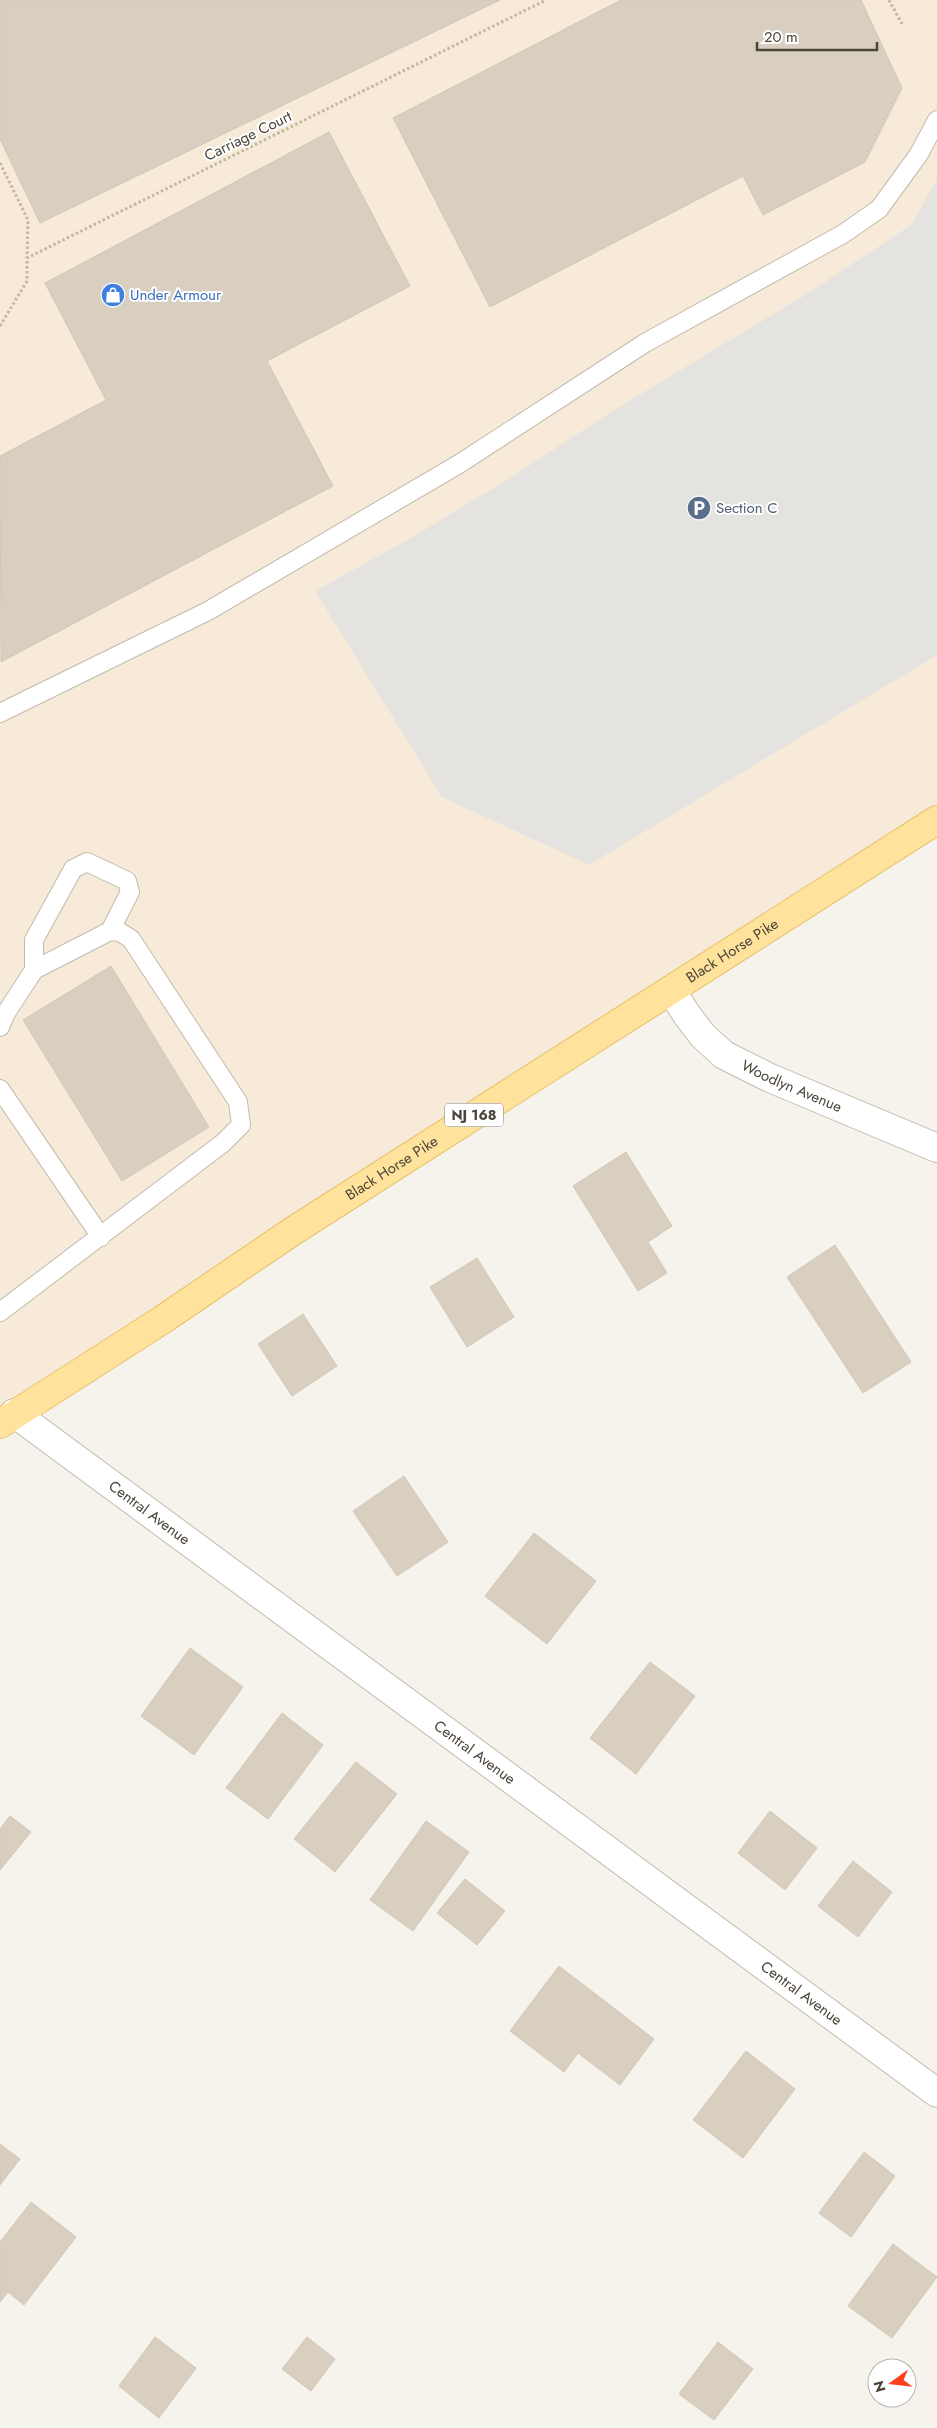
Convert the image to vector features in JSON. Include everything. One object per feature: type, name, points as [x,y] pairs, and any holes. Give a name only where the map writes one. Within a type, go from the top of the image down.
[{"type":"main road","name":"Black Horse Pike","points":[[7,1419],[162,1320],[293,1231],[937,820]]},
{"type":"street","name":"Woodlyn Avenue","points":[[671,990],[703,1036],[724,1055],[770,1078],[937,1148]]},
{"type":"street","name":"Central Avenue","points":[[7,1419],[937,2093]]},
{"type":"lane","points":[[0,713],[208,611],[459,464],[645,344],[843,234],[879,209],[919,154],[937,120]]},
{"type":"lane","points":[[34,970],[34,940],[60,889],[72,869],[78,865],[87,862],[127,881],[130,892],[110,931]]},
{"type":"lane","points":[[0,1027],[6,1013],[34,970],[110,931],[120,932],[131,939],[238,1102],[241,1125],[223,1143],[0,1312]]},
{"type":"lane","points":[[0,1089],[104,1234]]},
{"type":"path","name":"Carriage Court","points":[[28,258],[546,0]]},
{"type":"path","points":[[889,0],[902,24]]},
{"type":"path","points":[[0,163],[28,220],[27,281],[0,326]]},
{"type":"shaded area","points":[[0,0],[937,0],[937,820],[0,1424]]},
{"type":"shaded area","name":"Section C","points":[[937,179],[937,655],[589,865],[442,797],[315,591],[411,538],[510,478],[611,412],[810,292],[911,225]]},
{"type":"building","points":[[0,0],[500,0],[40,223],[0,139]]},
{"type":"building","points":[[621,0],[861,0],[902,88],[865,162],[763,215],[743,176],[490,307],[393,118]]},
{"type":"building","points":[[329,132],[410,286],[267,361],[333,486],[1,662],[0,456],[106,400],[45,283]]},
{"type":"building","points":[[111,966],[209,1127],[122,1181],[23,1020]]},
{"type":"building","points":[[626,1152],[672,1226],[648,1242],[667,1273],[638,1291],[573,1186]]},
{"type":"building","points":[[835,1245],[911,1362],[863,1393],[787,1277]]},
{"type":"building","points":[[477,1258],[514,1317],[467,1347],[430,1287]]},
{"type":"building","points":[[303,1314],[337,1366],[292,1396],[258,1344]]},
{"type":"building","points":[[404,1476],[448,1542],[397,1576],[353,1511]]},
{"type":"building","points":[[534,1533],[596,1581],[547,1644],[485,1596]]},
{"type":"building","points":[[190,1648],[243,1687],[194,1755],[141,1716]]},
{"type":"building","points":[[650,1662],[695,1696],[636,1774],[590,1738]]},
{"type":"building","points":[[282,1713],[323,1745],[268,1819],[226,1788]]},
{"type":"building","points":[[356,1762],[397,1794],[335,1872],[294,1839]]},
{"type":"building","points":[[770,1811],[817,1848],[785,1890],[738,1853]]},
{"type":"building","points":[[10,1816],[31,1832],[0,1870],[0,1829]]},
{"type":"building","points":[[426,1821],[469,1852],[413,1931],[370,1900]]},
{"type":"building","points":[[853,1861],[892,1892],[858,1937],[818,1906]]},
{"type":"building","points":[[465,1879],[505,1911],[477,1945],[437,1913]]},
{"type":"building","points":[[559,1966],[654,2039],[620,2085],[578,2053],[564,2072],[510,2031]]},
{"type":"building","points":[[746,2051],[795,2089],[743,2158],[693,2120]]},
{"type":"building","points":[[0,2144],[20,2159],[0,2185]]},
{"type":"building","points":[[864,2152],[895,2176],[851,2237],[819,2213]]},
{"type":"building","points":[[31,2202],[76,2237],[24,2305],[8,2292],[0,2302],[0,2242]]},
{"type":"building","points":[[893,2244],[937,2277],[892,2338],[848,2306]]},
{"type":"building","points":[[155,2337],[196,2368],[159,2418],[119,2386]]},
{"type":"building","points":[[307,2337],[335,2359],[311,2391],[282,2369]]},
{"type":"building","points":[[718,2342],[753,2369],[714,2420],[679,2394]]},
{"type":"place","name":"Under Armour","points":[[113,295]]},
{"type":"place","name":"Section C","points":[[699,508]]}]
